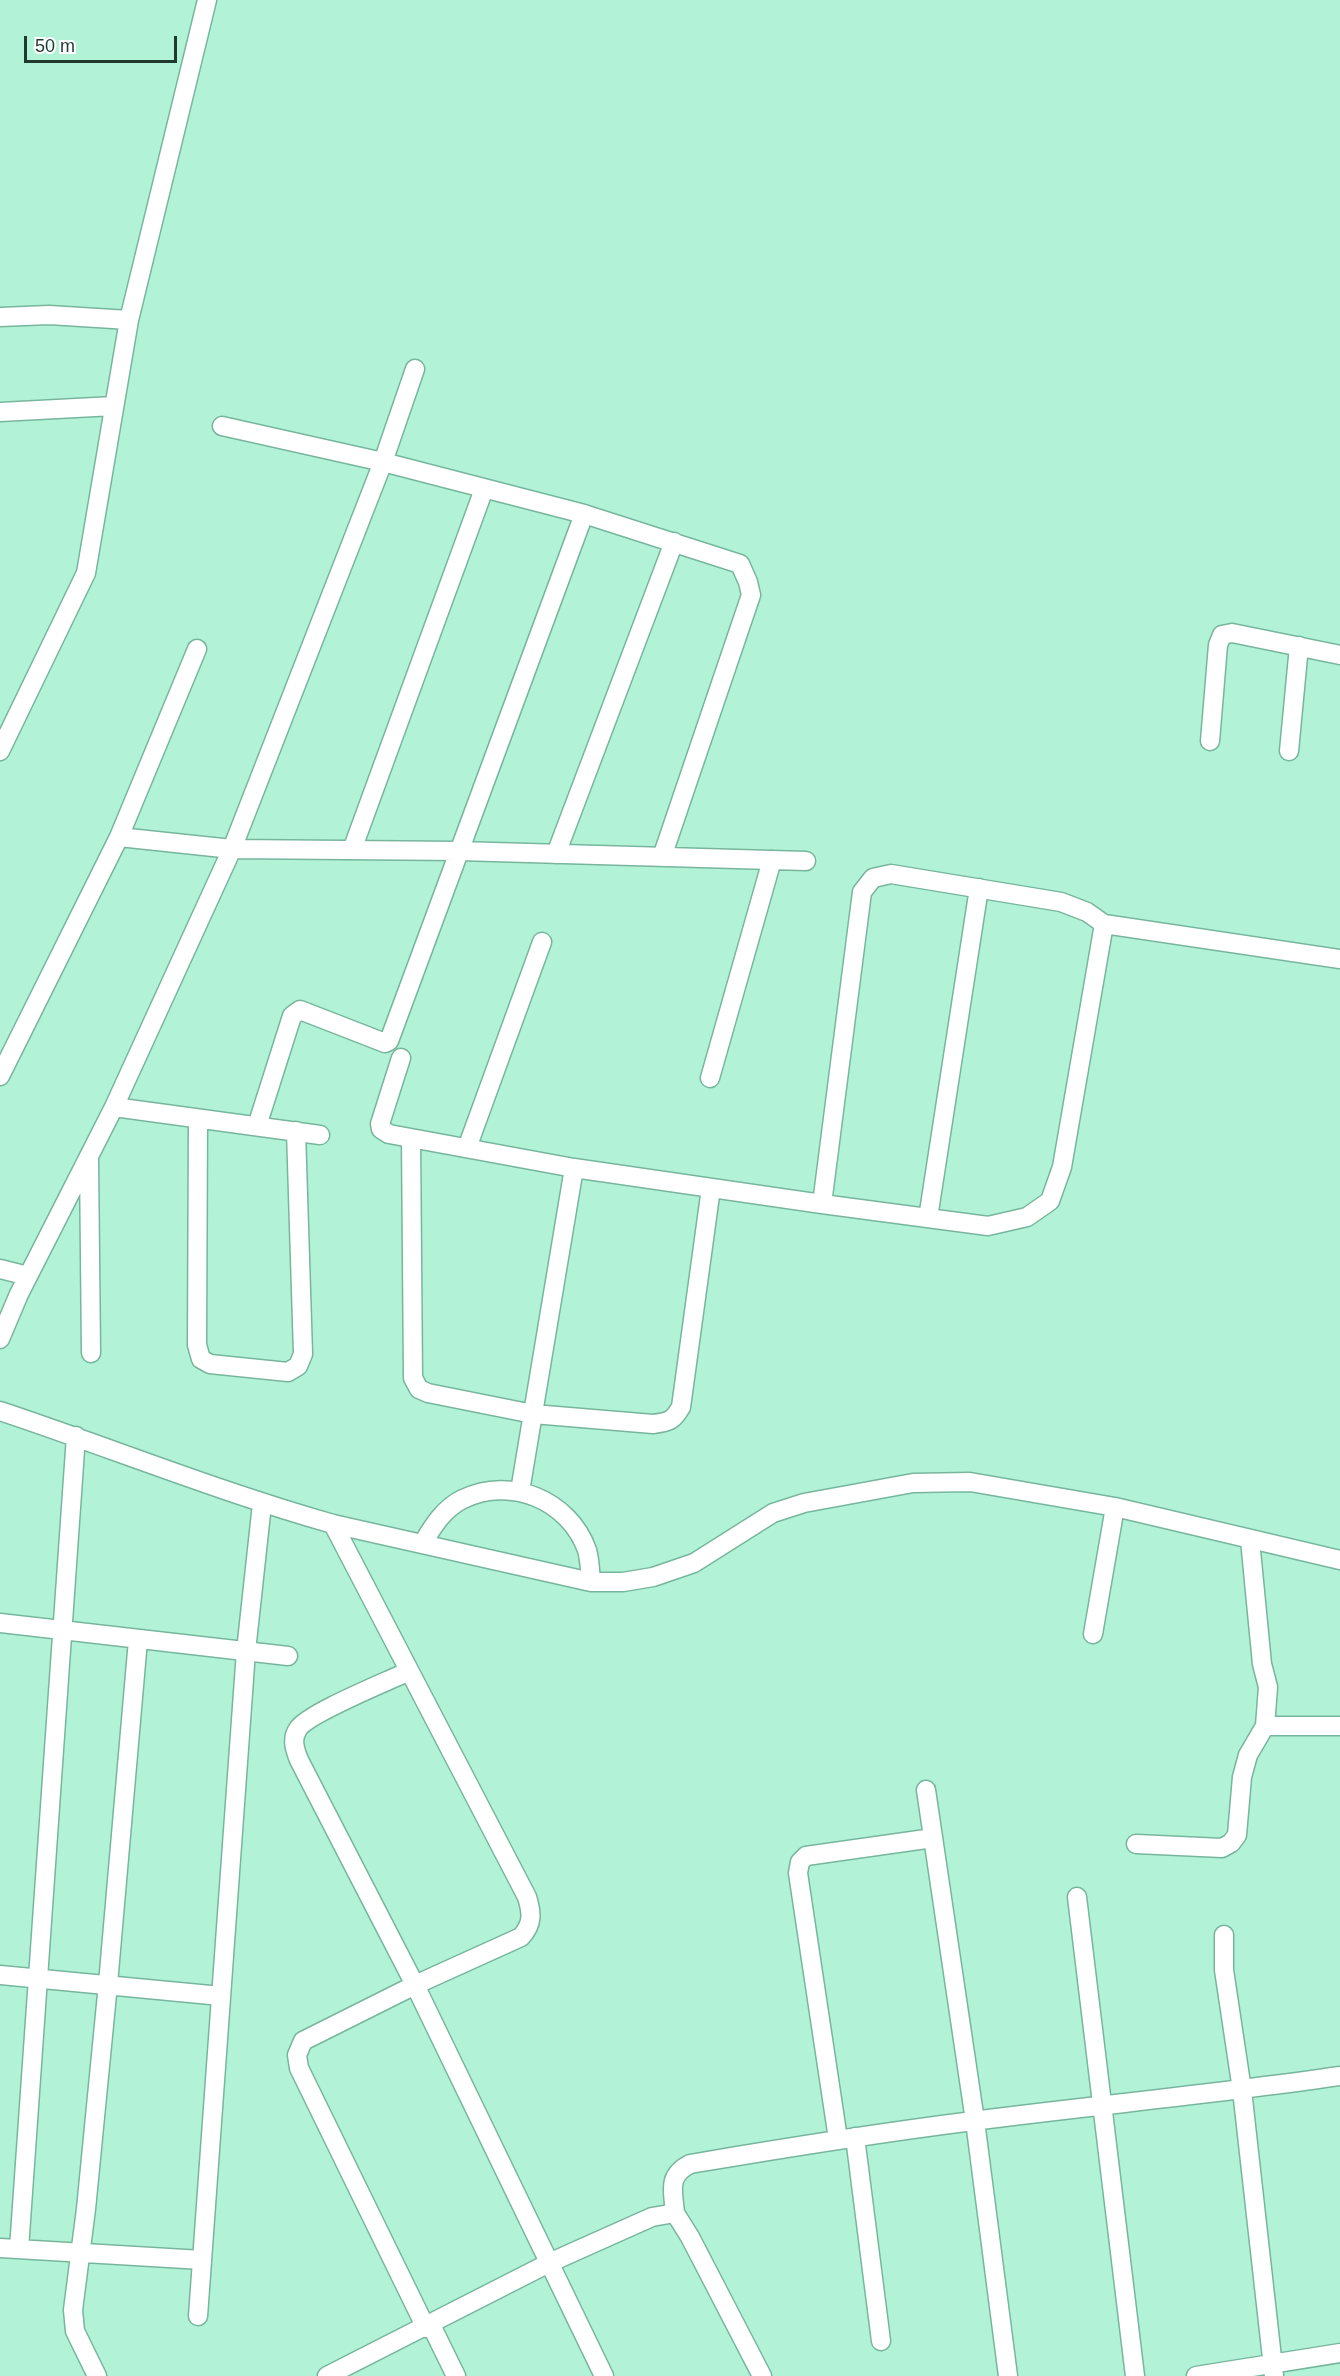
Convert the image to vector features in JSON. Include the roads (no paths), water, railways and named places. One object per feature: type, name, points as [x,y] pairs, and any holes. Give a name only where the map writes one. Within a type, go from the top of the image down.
[{"type":"street","points":[[0,752],[86,573],[129,320],[207,0]]},
{"type":"street","points":[[0,316],[48,315],[129,320]]},
{"type":"street","points":[[0,1339],[28,1276],[114,1107],[232,849],[383,462],[415,369]]},
{"type":"street","points":[[0,412],[114,406]]},
{"type":"street","points":[[222,426],[383,462],[584,514],[740,564],[751,595],[662,857]]},
{"type":"street","points":[[352,850],[484,489]]},
{"type":"street","points":[[257,1126],[292,1016],[300,1010],[385,1043],[389,1041],[584,514]]},
{"type":"street","points":[[556,854],[674,543]]},
{"type":"street","points":[[1210,741],[1218,645],[1222,635],[1232,633],[1340,655]]},
{"type":"street","points":[[1289,750],[1299,646]]},
{"type":"street","points":[[0,1076],[119,837],[197,649]]},
{"type":"street","points":[[119,837],[232,849],[459,851],[807,861]]},
{"type":"street","points":[[710,1078],[772,860]]},
{"type":"street","points":[[822,1204],[862,892],[873,878],[891,874],[1061,902],[1088,912],[1112,926],[1340,959]]},
{"type":"street","points":[[928,1218],[979,888]]},
{"type":"street","points":[[401,1058],[380,1124],[384,1132],[574,1168],[988,1226],[1027,1217],[1050,1202],[1062,1167],[1112,926]]},
{"type":"street","points":[[467,1148],[542,942]]},
{"type":"street","points":[[114,1107],[320,1135]]},
{"type":"street","points":[[198,1119],[197,1345],[201,1359],[210,1364],[288,1372],[298,1366],[303,1354],[296,1131]]},
{"type":"street","points":[[411,1138],[413,1378],[419,1389],[428,1393],[533,1414],[653,1424],[670,1422],[674,1419],[681,1407],[711,1188]]},
{"type":"street","points":[[89,1157],[92,1353]]},
{"type":"street","points":[[520,1491],[574,1168]]},
{"type":"street","points":[[0,1269],[28,1276]]},
{"type":"street","points":[[0,1411],[76,1436],[262,1504],[333,1524],[591,1582],[623,1582],[653,1577],[694,1563],[773,1513],[804,1503],[913,1483],[970,1482],[1115,1507],[1340,1560]]},
{"type":"street","points":[[19,2249],[76,1436]]},
{"type":"street","points":[[423,1543],[439,1518],[462,1500],[490,1491],[520,1491],[549,1502],[573,1523],[588,1551],[591,1582]]},
{"type":"street","points":[[198,2316],[246,1651],[262,1504]]},
{"type":"street","points":[[1094,1634],[1115,1507]]},
{"type":"street","points":[[333,1524],[527,1897],[531,1912],[530,1928],[521,1936],[415,1985],[303,2041],[297,2055],[299,2068],[428,2326],[456,2376]]},
{"type":"street","points":[[1136,1844],[1222,1848],[1231,1843],[1237,1835],[1242,1777],[1248,1755],[1265,1726],[1268,1687],[1262,1664],[1250,1540]]},
{"type":"street","points":[[0,1623],[288,1656]]},
{"type":"street","points":[[97,2376],[75,2331],[73,2310],[108,1984],[138,1640]]},
{"type":"street","points":[[410,1671],[319,1713],[298,1728],[293,1744],[299,1760],[415,1985],[604,2376]]},
{"type":"street","points":[[1265,1726],[1340,1726]]},
{"type":"street","points":[[926,1790],[975,2121],[1008,2376]]},
{"type":"street","points":[[881,2341],[847,2138],[798,1873],[800,1862],[806,1856],[933,1838]]},
{"type":"street","points":[[1077,1897],[1135,2376]]},
{"type":"street","points":[[1224,1935],[1224,1970],[1242,2090],[1274,2370]]},
{"type":"street","points":[[0,1975],[221,1996]]},
{"type":"street","points":[[762,2376],[675,2208],[674,2177],[678,2170],[690,2164],[847,2138],[1340,2076]]},
{"type":"street","points":[[327,2376],[549,2263],[675,2208]]},
{"type":"street","points":[[0,2248],[202,2260]]},
{"type":"street","points":[[1196,2376],[1274,2370],[1340,2354]]}]
